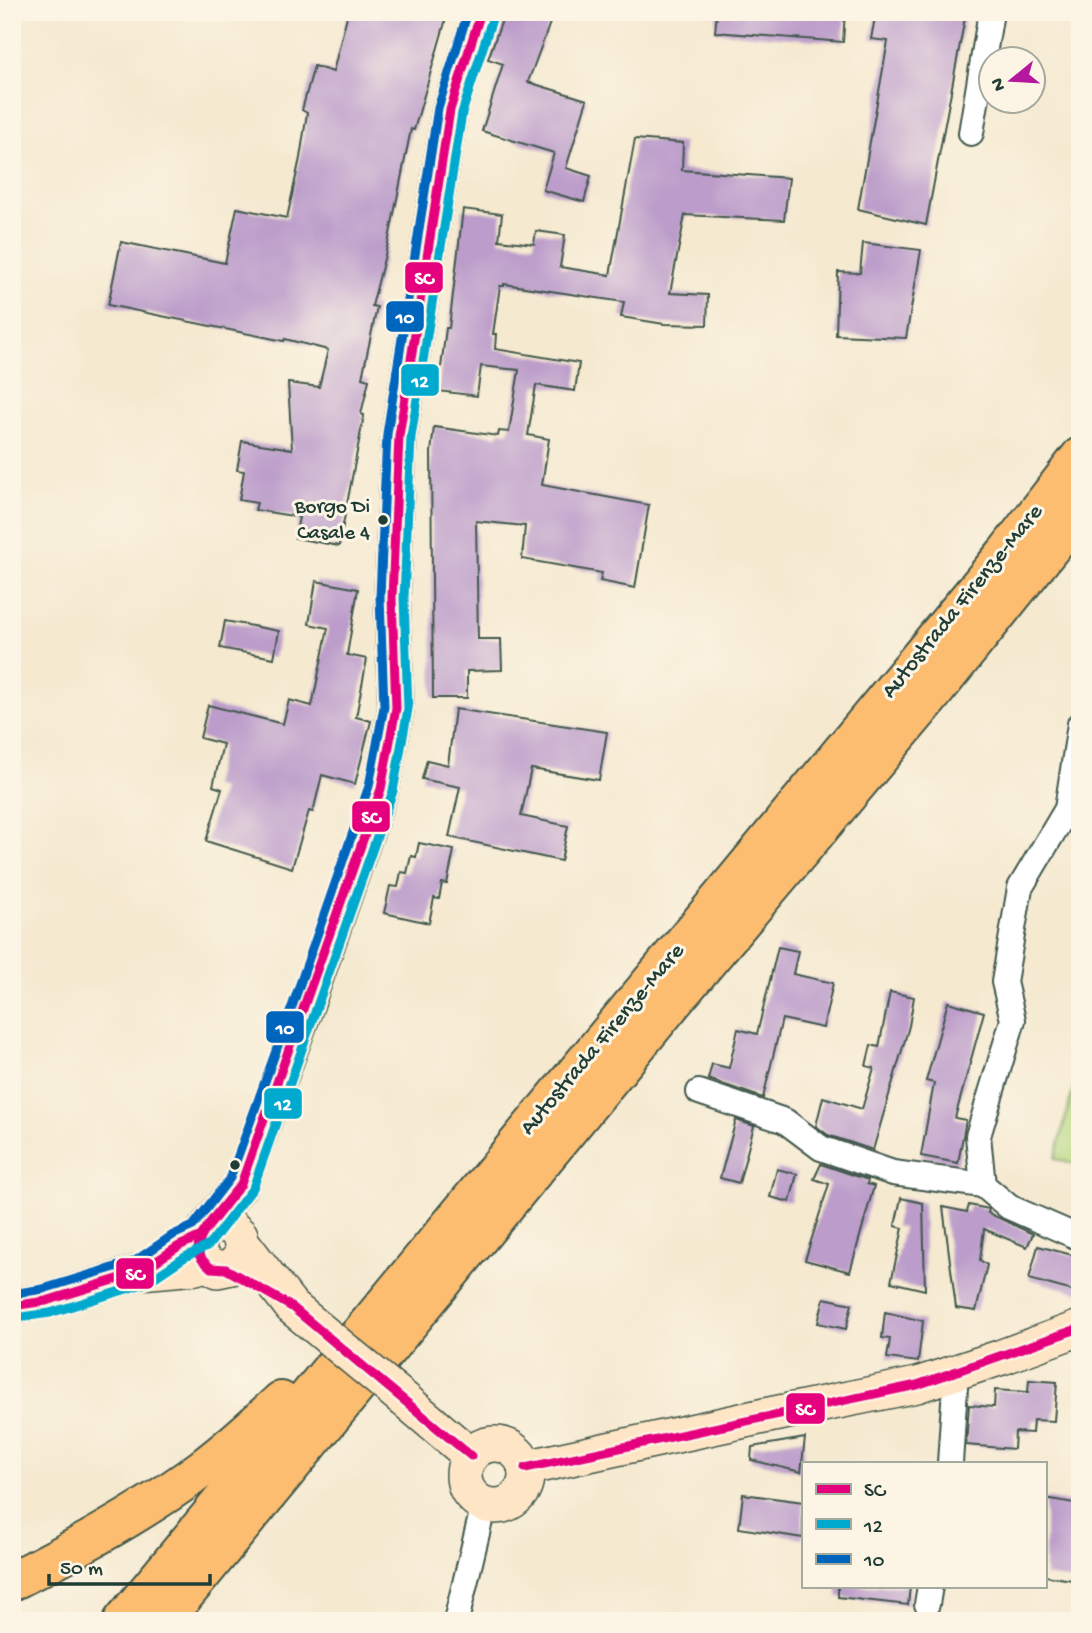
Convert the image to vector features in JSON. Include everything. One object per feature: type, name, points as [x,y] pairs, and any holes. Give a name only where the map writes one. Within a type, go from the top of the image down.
[{"type":"highway","name":"Autostrada Firenze-Mare","points":[[123,1621],[988,574],[1080,457]]},
{"type":"highway","name":"Autostrada Firenze-Mare","points":[[163,1621],[673,1002],[926,702],[1080,511]]},
{"type":"highway","points":[[12,1581],[106,1531],[204,1468],[275,1406],[396,1290]]},
{"type":"street","points":[[12,1306],[57,1298],[140,1272],[196,1267],[221,1246],[381,789],[396,708],[392,598],[399,436],[450,110],[481,12]]},
{"type":"street","points":[[971,133],[991,12]]},
{"type":"street","points":[[983,1185],[978,1136],[1013,1020],[1004,982],[1020,888],[1067,809],[1080,724]]},
{"type":"street","points":[[699,1092],[785,1121],[821,1148],[893,1173],[983,1185],[1009,1208],[1080,1238]]},
{"type":"street","points":[[221,1246],[471,1456]]},
{"type":"street","points":[[525,1468],[917,1385],[953,1375],[1080,1328]]},
{"type":"street","points":[[950,1462],[955,1387],[953,1375]]},
{"type":"street","points":[[502,1445],[517,1453],[525,1468],[526,1478],[519,1495],[502,1505],[484,1504],[476,1499],[466,1483],[466,1465],[471,1456],[484,1446],[502,1445]]},
{"type":"street","points":[[456,1621],[484,1504]]},
{"type":"green space","points":[[1080,1061],[1080,1165],[1055,1159]]},
{"type":"building","points":[[348,12],[448,12],[414,130],[411,129],[389,239],[372,306],[377,307],[362,378],[369,380],[339,546],[295,538],[299,517],[255,510],[257,503],[239,500],[244,471],[237,470],[242,441],[292,449],[288,383],[319,387],[328,350],[285,339],[284,341],[108,305],[121,242],[225,263],[237,208],[287,218],[307,113],[302,110],[314,66],[333,72]]},
{"type":"building","points":[[505,12],[554,12],[528,82],[587,100],[566,168],[591,176],[584,202],[543,190],[554,153],[482,131],[503,64],[488,59]]},
{"type":"building","points":[[717,12],[845,12],[843,42],[715,32]]},
{"type":"building","points":[[876,12],[966,12],[926,225],[858,209],[888,41],[871,39]]},
{"type":"building","points":[[635,139],[683,143],[682,170],[789,178],[784,220],[685,215],[670,293],[708,295],[707,325],[664,324],[621,317],[624,302],[504,284],[500,286],[493,334],[496,334],[495,349],[579,363],[575,391],[536,385],[528,435],[549,439],[542,485],[649,505],[635,588],[600,581],[602,573],[522,559],[525,526],[476,521],[478,639],[501,639],[502,670],[467,671],[467,698],[433,698],[431,452],[434,427],[498,436],[499,431],[509,432],[519,370],[481,366],[477,396],[438,391],[446,328],[449,328],[463,209],[502,214],[499,240],[534,244],[536,231],[565,235],[560,267],[610,275]]},
{"type":"building","points":[[863,243],[921,250],[906,338],[836,335],[838,272],[860,273]]},
{"type":"building","points":[[316,581],[358,589],[347,655],[367,659],[356,717],[371,721],[355,784],[322,775],[313,812],[309,811],[292,868],[206,841],[222,789],[213,786],[223,744],[200,738],[208,705],[283,724],[289,700],[312,706],[328,628],[309,624]]},
{"type":"building","points":[[225,621],[279,631],[274,658],[220,648]]},
{"type":"building","points":[[455,709],[607,732],[599,780],[531,769],[521,816],[568,826],[561,861],[449,837],[460,787],[422,779],[427,760],[448,765]]},
{"type":"building","points":[[419,843],[454,850],[447,884],[442,883],[439,899],[434,898],[429,923],[384,913],[390,886],[398,887],[401,872],[407,873],[411,856],[416,857]]},
{"type":"building","points":[[778,947],[798,951],[793,974],[833,983],[823,1028],[782,1019],[763,1098],[708,1079],[712,1064],[729,1068],[738,1029],[757,1034]]},
{"type":"building","points":[[890,992],[914,997],[909,1026],[873,1150],[828,1135],[816,1126],[823,1097],[862,1109],[874,1068],[866,1066],[871,1045],[879,1047]]},
{"type":"building","points":[[948,1002],[984,1012],[955,1118],[966,1120],[958,1163],[921,1156],[934,1083],[926,1081]]},
{"type":"building","points":[[736,1120],[754,1126],[739,1183],[720,1178]]},
{"type":"building","points":[[821,1164],[868,1180],[867,1184],[874,1186],[850,1272],[805,1260],[829,1184],[814,1179]]},
{"type":"building","points":[[777,1169],[797,1174],[790,1202],[770,1197]]},
{"type":"building","points":[[901,1198],[923,1203],[925,1290],[891,1282],[903,1228],[895,1226]]},
{"type":"building","points":[[969,1205],[989,1209],[988,1213],[1033,1234],[1027,1247],[984,1229],[980,1260],[987,1265],[976,1311],[956,1308],[943,1207],[967,1212]]},
{"type":"building","points":[[1038,1246],[1080,1257],[1080,1293],[1029,1279]]},
{"type":"building","points":[[824,1298],[852,1304],[846,1329],[818,1323]]},
{"type":"building","points":[[885,1312],[923,1321],[918,1362],[887,1358],[890,1339],[882,1338]]},
{"type":"building","points":[[1029,1380],[1057,1382],[1054,1421],[1033,1420],[1032,1433],[1015,1432],[1014,1449],[966,1445],[969,1405],[994,1407],[995,1390],[1028,1392]]},
{"type":"building","points":[[805,1438],[801,1472],[751,1460],[752,1447]]},
{"type":"building","points":[[743,1494],[802,1502],[802,1538],[739,1528]]},
{"type":"building","points":[[1046,1498],[1080,1504],[1080,1581],[1046,1576]]},
{"type":"building","points":[[838,1588],[910,1588],[908,1605],[838,1597]]},
{"type":"transit line","name":"10","points":[[12,1294],[43,1289],[135,1261],[173,1235],[193,1226],[230,1178],[293,1004],[369,786],[384,707],[380,597],[387,434],[438,108],[468,12]]},
{"type":"transit line","name":"SC","points":[[471,1456],[292,1307],[226,1269],[211,1268],[201,1258],[198,1250],[208,1225],[241,1184],[381,789],[396,708],[392,598],[399,436],[450,110],[481,12]]},
{"type":"transit line","name":"12","points":[[14,1318],[50,1313],[146,1283],[185,1257],[209,1245],[253,1188],[393,791],[408,709],[404,598],[411,437],[462,113],[493,16]]},
{"type":"transit line","name":"SC","points":[[12,1306],[46,1301],[140,1272],[179,1246],[201,1236],[232,1196]]},
{"type":"transit line","name":"SC","points":[[525,1468],[917,1385],[1080,1328]]},
{"type":"place","name":"Borgo Di Casale 4","points":[[383,520]]}]
